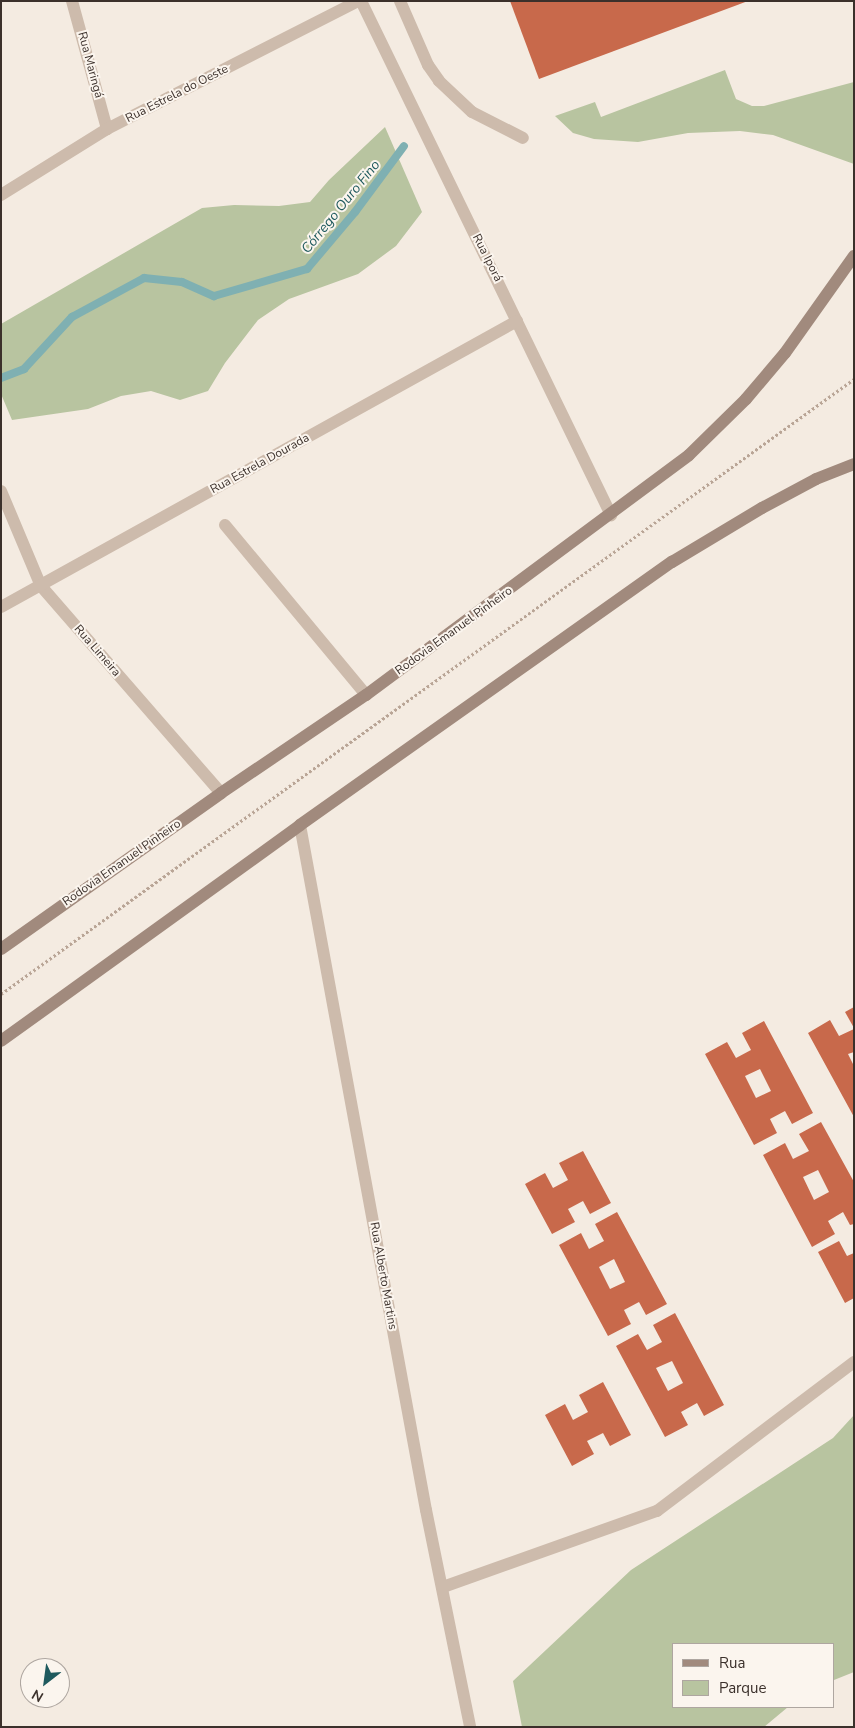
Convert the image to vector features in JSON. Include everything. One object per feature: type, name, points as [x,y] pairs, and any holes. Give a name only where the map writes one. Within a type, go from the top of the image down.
[{"type":"main road","name":"Rodovia Emanuel Pinheiro","points":[[1,949],[221,793],[366,695],[689,455],[746,399],[784,353],[854,256]]},
{"type":"main road","points":[[1,1041],[300,825],[672,562],[762,508],[816,479],[854,464]]},
{"type":"street","name":"Rua Maringá","points":[[72,1],[107,129]]},
{"type":"street","name":"Rua Estrela do Oeste","points":[[1,195],[107,129],[360,1]]},
{"type":"street","name":"Rua Iporá","points":[[360,1],[610,515]]},
{"type":"street","points":[[400,1],[428,65],[439,81],[472,112],[523,138]]},
{"type":"street","name":"Rua Estrela Dourada","points":[[1,607],[517,321]]},
{"type":"street","name":"Rua Limeira","points":[[1,492],[41,586],[221,793]]},
{"type":"street","points":[[225,525],[366,695]]},
{"type":"street","name":"Rua Alberto Martins","points":[[300,825],[424,1500],[470,1727]]},
{"type":"street","points":[[443,1587],[656,1511],[854,1362]]},
{"type":"path","points":[[1,994],[854,379]]},
{"type":"green space","points":[[725,70],[736,99],[752,106],[764,106],[854,82],[854,164],[773,135],[740,131],[688,133],[638,142],[594,139],[573,133],[555,116],[595,102],[601,117]]},
{"type":"green space","points":[[385,127],[422,212],[396,246],[358,274],[289,299],[258,320],[225,363],[208,391],[180,400],[151,391],[121,396],[88,409],[12,420],[1,394],[1,324],[202,208],[234,205],[279,206],[310,202],[329,180]]},
{"type":"green space","points":[[854,1415],[854,1672],[835,1680],[835,1643],[672,1643],[672,1708],[787,1708],[764,1727],[522,1727],[513,1681],[631,1570],[833,1438]]},
{"type":"building","points":[[510,1],[748,1],[539,79]]},
{"type":"building","points":[[854,1007],[854,1028],[845,1012]]},
{"type":"building","points":[[830,1020],[839,1036],[854,1029],[854,1052],[848,1054],[854,1066],[854,1117],[808,1033]]},
{"type":"building","points":[[764,1021],[813,1113],[792,1124],[785,1111],[770,1119],[777,1133],[754,1145],[705,1054],[727,1042],[736,1058],[751,1050],[742,1033]],"holes":[[[760,1069],[771,1091],[756,1098],[745,1076]]]},
{"type":"building","points":[[821,1122],[854,1182],[854,1224],[850,1225],[843,1212],[828,1221],[835,1234],[812,1247],[763,1155],[785,1143],[793,1159],[809,1151],[799,1134]],"holes":[[[818,1170],[829,1192],[814,1200],[803,1177]]]},
{"type":"building","points":[[583,1151],[611,1203],[590,1214],[583,1201],[568,1209],[575,1222],[552,1234],[525,1184],[545,1173],[553,1188],[568,1180],[559,1163]]},
{"type":"building","points":[[617,1212],[667,1304],[646,1315],[639,1302],[624,1310],[631,1324],[608,1336],[559,1245],[581,1233],[589,1249],[604,1241],[595,1224]],"holes":[[[614,1259],[625,1282],[610,1289],[599,1267]]]},
{"type":"building","points":[[839,1241],[847,1256],[854,1253],[854,1298],[845,1303],[818,1252]]},
{"type":"building","points":[[675,1313],[724,1405],[704,1416],[697,1403],[681,1412],[688,1425],[665,1437],[616,1346],[638,1334],[647,1350],[662,1342],[653,1325]],"holes":[[[672,1361],[683,1383],[668,1391],[656,1368]]]},
{"type":"building","points":[[603,1382],[631,1435],[610,1446],[603,1433],[587,1441],[594,1454],[572,1466],[545,1415],[565,1404],[573,1420],[588,1412],[579,1395]]},
{"type":"waterway","name":"Córrego Ouro Fino","points":[[1,378],[24,369],[72,317],[144,278],[182,282],[214,296],[307,269],[355,212],[404,146]]}]
